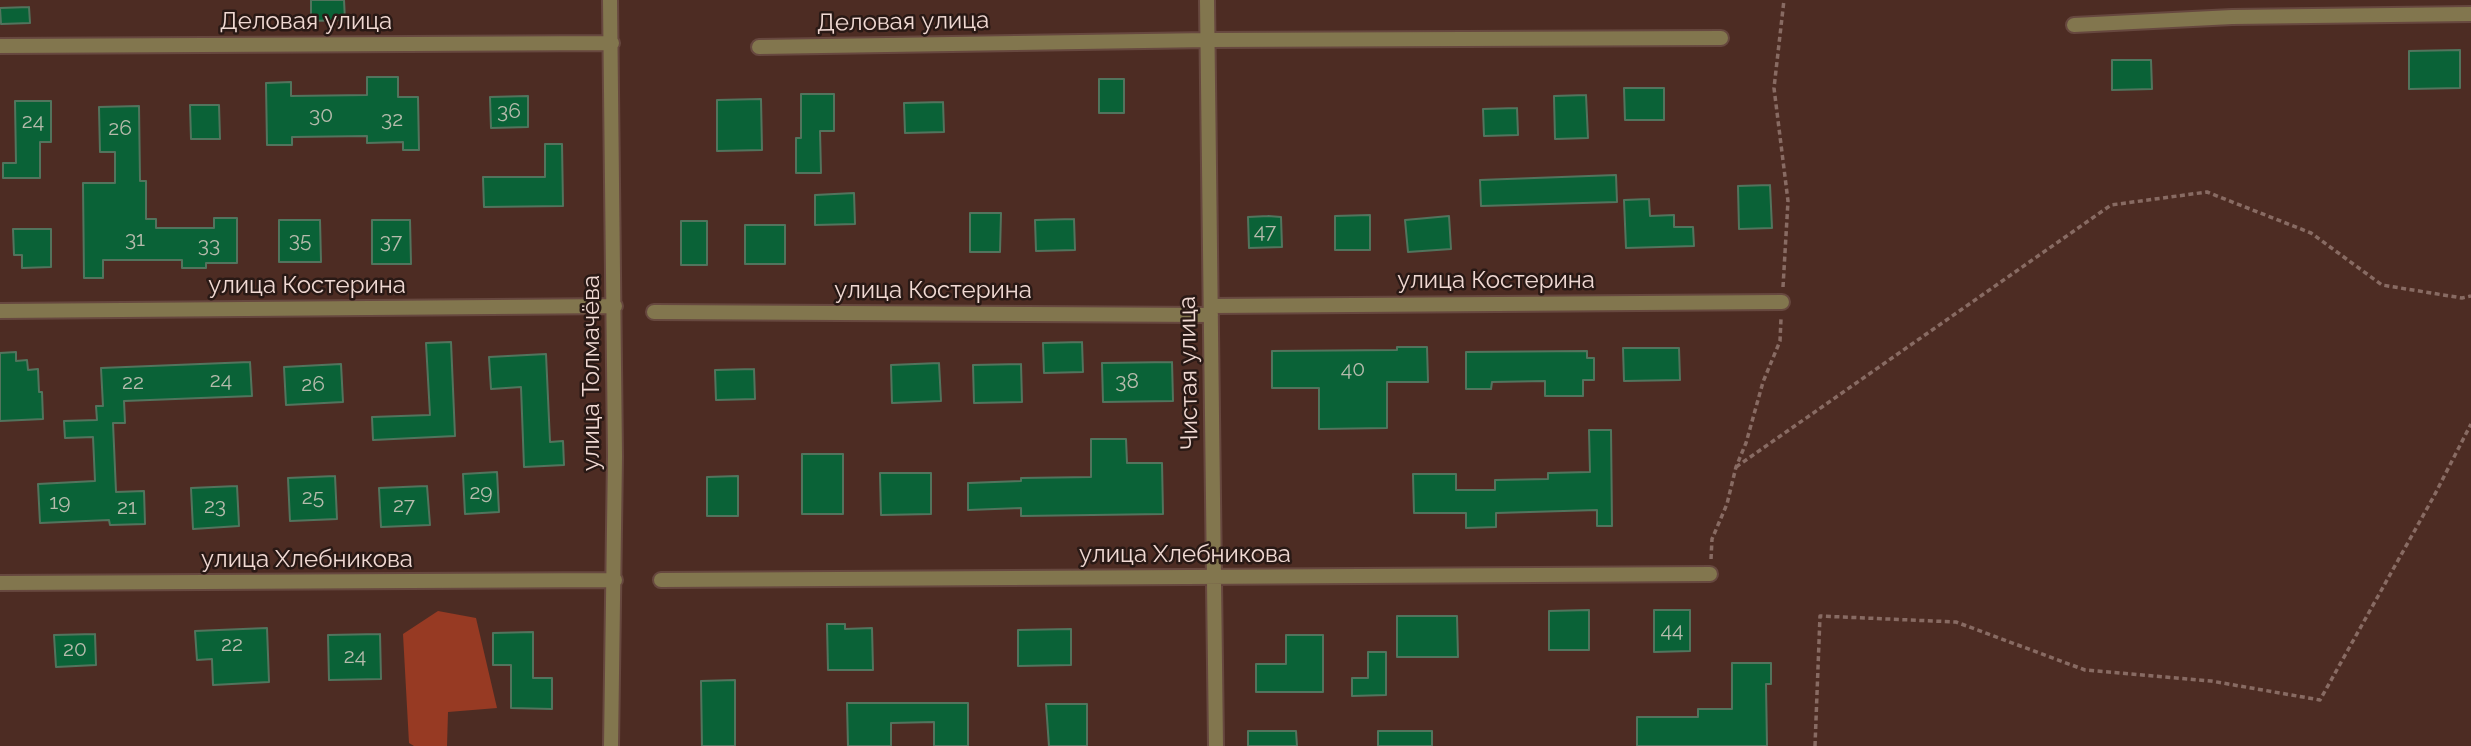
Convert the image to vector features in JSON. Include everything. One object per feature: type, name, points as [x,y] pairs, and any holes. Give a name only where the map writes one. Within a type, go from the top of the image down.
[{"type":"street","name":"улица Толмачёва","points":[[610,0],[615,306],[615,580],[611,746]]},
{"type":"street","name":"Чистая улица","points":[[1207,0],[1216,746]]},
{"type":"street","points":[[2074,24],[2232,17],[2471,14]]},
{"type":"street","name":"Деловая улица","points":[[759,47],[1208,40],[1721,38]]},
{"type":"street","name":"Деловая улица","points":[[0,46],[612,43]]},
{"type":"street","name":"улица Костерина","points":[[654,312],[1211,311],[1782,302]]},
{"type":"street","name":"улица Костерина","points":[[0,311],[615,306]]},
{"type":"street","name":"улица Хлебникова","points":[[661,580],[1710,574]]},
{"type":"street","name":"улица Хлебникова","points":[[0,583],[615,580]]},
{"type":"path","points":[[1736,467],[2111,205],[2207,192],[2311,233],[2382,285],[2462,298],[2471,296]]},
{"type":"path","points":[[1815,746],[1820,617],[1955,622],[2085,670],[2211,681],[2320,700],[2471,424]]},
{"type":"shaded area","points":[[438,611],[476,618],[497,708],[448,712],[447,746],[414,746],[409,743],[403,634]]},
{"type":"building","points":[[311,0],[344,0],[345,20],[311,21]]},
{"type":"building","points":[[29,7],[30,23],[1,24],[0,8]]},
{"type":"building","points":[[2460,50],[2460,88],[2409,89],[2409,51]]},
{"type":"building","points":[[2112,60],[2151,60],[2152,89],[2112,90]]},
{"type":"building","points":[[367,77],[398,77],[398,97],[418,97],[419,150],[403,150],[403,142],[367,143],[367,136],[292,137],[292,145],[267,145],[266,83],[291,82],[291,96],[367,95]]},
{"type":"building","points":[[1099,79],[1124,79],[1124,113],[1099,113]]},
{"type":"building","points":[[1624,88],[1664,88],[1664,120],[1625,120]]},
{"type":"building","points":[[801,94],[834,94],[834,131],[820,131],[821,173],[796,173],[796,138],[801,138]]},
{"type":"building","points":[[1586,95],[1588,138],[1555,139],[1554,96]]},
{"type":"building","points":[[528,96],[528,127],[491,128],[490,97]]},
{"type":"building","points":[[761,99],[762,150],[717,151],[717,100]]},
{"type":"building","points":[[15,101],[51,101],[51,142],[40,142],[40,178],[3,178],[3,163],[16,163]]},
{"type":"building","points":[[943,102],[944,132],[905,133],[904,103]]},
{"type":"building","points":[[190,105],[219,105],[220,139],[191,139]]},
{"type":"building","points":[[139,106],[140,181],[146,181],[146,219],[156,219],[156,228],[214,228],[214,218],[237,218],[237,263],[206,263],[206,268],[182,268],[182,260],[103,260],[103,278],[84,278],[83,183],[115,183],[115,152],[100,152],[99,107]]},
{"type":"building","points":[[1517,108],[1518,135],[1484,136],[1483,109]]},
{"type":"building","points":[[545,144],[562,144],[563,206],[484,207],[483,177],[545,177]]},
{"type":"building","points":[[1616,175],[1617,202],[1481,206],[1480,180]]},
{"type":"building","points":[[1770,185],[1772,228],[1739,229],[1738,186]]},
{"type":"building","points":[[854,193],[855,224],[815,225],[815,195]]},
{"type":"building","points":[[1649,199],[1650,216],[1674,215],[1674,227],[1693,227],[1694,246],[1626,248],[1624,200]]},
{"type":"building","points":[[970,213],[1001,213],[1000,252],[970,252]]},
{"type":"building","points":[[1370,215],[1370,250],[1335,250],[1335,216]]},
{"type":"building","points":[[1449,216],[1451,249],[1408,252],[1405,220]]},
{"type":"building","points":[[1248,217],[1281,217],[1282,247],[1249,248]]},
{"type":"building","points":[[1074,219],[1075,250],[1036,251],[1035,220]]},
{"type":"building","points":[[279,220],[320,220],[321,262],[279,262]]},
{"type":"building","points":[[372,220],[410,220],[411,264],[372,264]]},
{"type":"building","points":[[681,221],[707,221],[707,265],[681,265]]},
{"type":"building","points":[[745,225],[785,225],[785,264],[745,264]]},
{"type":"building","points":[[13,229],[51,229],[51,267],[22,268],[22,255],[14,255]]},
{"type":"building","points":[[451,342],[455,436],[373,440],[372,417],[430,415],[426,343]]},
{"type":"building","points":[[1082,342],[1083,372],[1044,373],[1043,343]]},
{"type":"building","points":[[1397,347],[1427,347],[1428,382],[1387,382],[1387,428],[1319,429],[1319,388],[1272,388],[1272,351],[1397,350]]},
{"type":"building","points":[[1623,348],[1679,348],[1680,380],[1624,381]]},
{"type":"building","points":[[1587,351],[1587,358],[1594,358],[1594,380],[1583,380],[1583,396],[1545,396],[1545,381],[1492,382],[1491,389],[1466,389],[1466,352]]},
{"type":"building","points":[[16,352],[16,361],[27,360],[28,370],[38,369],[43,419],[0,421],[0,353]]},
{"type":"building","points":[[546,354],[550,442],[563,441],[564,465],[524,467],[521,387],[491,389],[489,357]]},
{"type":"building","points":[[250,362],[252,396],[124,401],[125,423],[113,423],[116,492],[144,491],[145,524],[110,525],[109,520],[40,523],[38,484],[95,481],[93,437],[65,438],[64,421],[97,420],[96,406],[103,406],[101,368]]},
{"type":"building","points":[[1172,362],[1173,401],[1103,402],[1102,363]]},
{"type":"building","points":[[939,363],[941,401],[892,403],[891,365]]},
{"type":"building","points":[[341,364],[343,402],[286,405],[284,367]]},
{"type":"building","points":[[1021,364],[1022,402],[974,403],[973,365]]},
{"type":"building","points":[[754,369],[755,399],[716,400],[715,370]]},
{"type":"building","points":[[1589,430],[1611,430],[1612,526],[1597,526],[1597,510],[1496,513],[1496,527],[1466,528],[1466,513],[1414,513],[1413,474],[1456,474],[1456,490],[1495,490],[1495,480],[1548,479],[1548,473],[1590,472]]},
{"type":"building","points":[[1091,439],[1126,439],[1127,463],[1162,463],[1163,514],[1021,516],[1021,508],[968,510],[968,483],[1021,481],[1021,478],[1091,477]]},
{"type":"building","points":[[802,454],[843,454],[843,514],[802,514]]},
{"type":"building","points":[[497,472],[499,512],[465,514],[463,474]]},
{"type":"building","points":[[880,473],[931,473],[931,514],[881,515]]},
{"type":"building","points":[[335,476],[337,519],[290,521],[288,478]]},
{"type":"building","points":[[738,476],[738,516],[707,516],[707,477]]},
{"type":"building","points":[[237,486],[239,526],[193,529],[191,488]]},
{"type":"building","points":[[427,486],[430,525],[381,527],[379,488]]},
{"type":"building","points":[[1589,610],[1589,650],[1549,650],[1549,611]]},
{"type":"building","points":[[1654,610],[1690,610],[1690,651],[1654,652]]},
{"type":"building","points":[[1397,616],[1457,616],[1458,657],[1397,657]]},
{"type":"building","points":[[827,624],[845,624],[845,629],[872,628],[873,670],[828,670]]},
{"type":"building","points":[[267,628],[269,682],[213,685],[212,659],[197,660],[195,631]]},
{"type":"building","points":[[1071,629],[1071,665],[1018,666],[1018,630]]},
{"type":"building","points":[[533,632],[533,678],[552,678],[552,709],[511,708],[511,665],[493,665],[493,633]]},
{"type":"building","points":[[95,634],[96,665],[56,667],[54,635]]},
{"type":"building","points":[[380,634],[381,679],[329,680],[328,635]]},
{"type":"building","points":[[1286,635],[1323,635],[1323,692],[1256,692],[1256,664],[1286,664]]},
{"type":"building","points":[[1368,652],[1386,652],[1386,695],[1352,696],[1352,678],[1368,678]]},
{"type":"building","points":[[1732,663],[1771,663],[1771,684],[1766,684],[1767,746],[1637,746],[1637,717],[1698,717],[1698,709],[1732,709]]},
{"type":"building","points":[[735,680],[735,746],[702,746],[701,681]]},
{"type":"building","points":[[847,703],[968,703],[968,746],[934,746],[934,722],[891,723],[891,746],[848,746]]},
{"type":"building","points":[[1046,704],[1087,704],[1087,746],[1049,746]]},
{"type":"building","points":[[1248,731],[1296,731],[1297,746],[1248,746]]},
{"type":"building","points":[[1378,731],[1432,731],[1432,746],[1378,746]]}]
